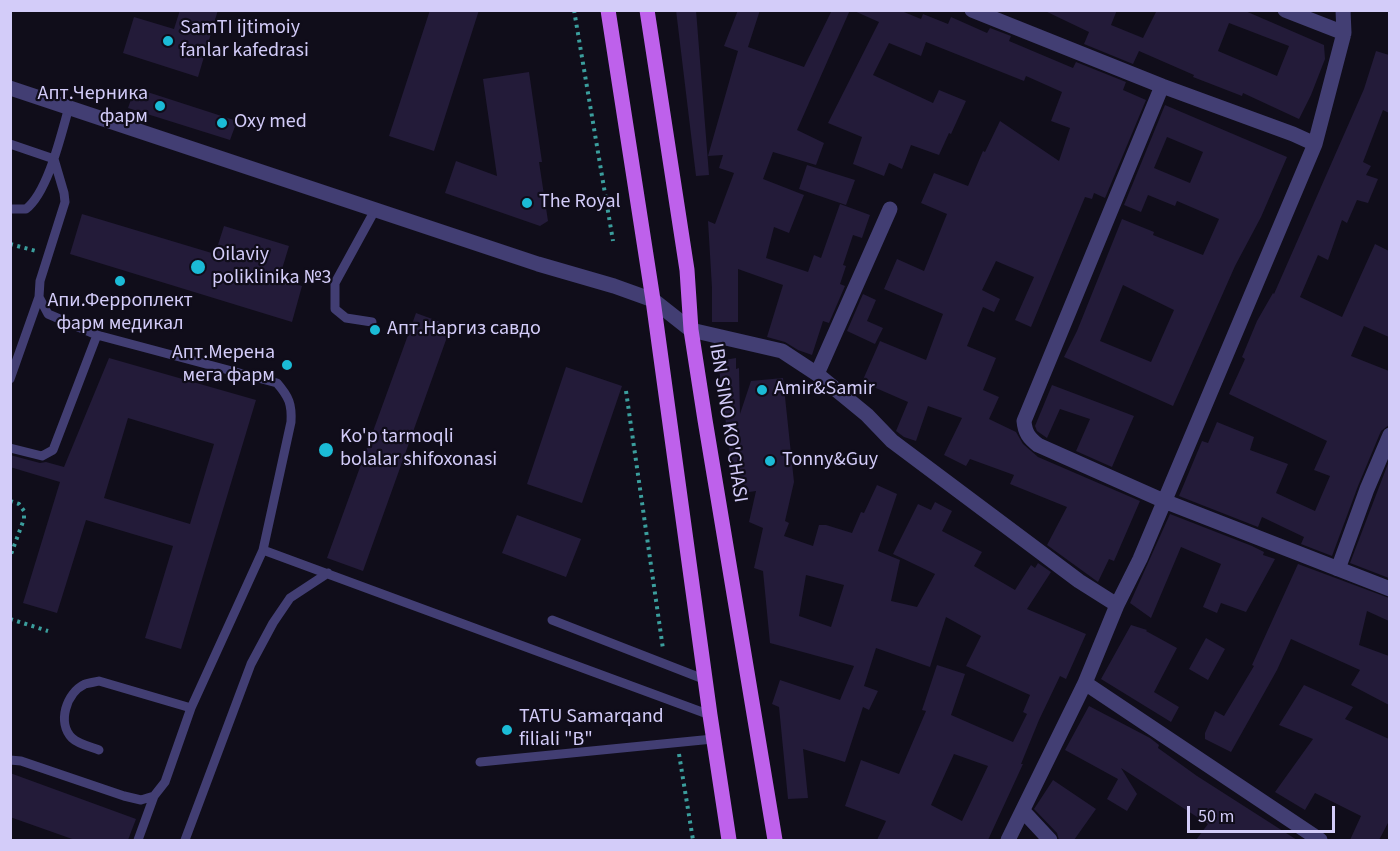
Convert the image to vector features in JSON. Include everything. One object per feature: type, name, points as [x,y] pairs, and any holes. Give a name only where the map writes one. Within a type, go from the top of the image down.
[{"type":"main road","points":[[608,10],[653,300],[729,840]]},
{"type":"main road","name":"IBN SINO KO'CHASI","points":[[647,10],[687,270],[691,330],[775,840]]},
{"type":"street","points":[[972,10],[1315,144]]},
{"type":"street","points":[[1285,10],[1344,33]]},
{"type":"street","points":[[1008,840],[1085,683],[1117,605],[1140,559],[1315,144],[1344,33],[1343,10]]},
{"type":"street","points":[[1162,86],[1024,421],[1025,430],[1031,440],[1038,445],[1164,501],[1389,589]]},
{"type":"street","points":[[10,88],[538,264],[614,286],[653,300],[691,330],[782,351],[817,374],[867,415],[892,441],[1079,581],[1117,605]]},
{"type":"street","points":[[817,374],[890,209]]},
{"type":"street","points":[[1338,569],[1389,435]]},
{"type":"street","points":[[1085,683],[1320,840]]},
{"type":"street","points":[[1023,811],[1050,840]]},
{"type":"lane","points":[[10,209],[26,209],[34,203],[54,159],[69,108]]},
{"type":"lane","points":[[10,144],[54,159]]},
{"type":"lane","points":[[10,379],[39,297],[40,281],[65,202],[54,159]]},
{"type":"lane","points":[[372,322],[346,318],[335,309],[335,283],[375,210]]},
{"type":"lane","points":[[39,297],[48,314],[97,335],[277,383],[285,392],[291,406],[291,422],[263,550],[191,708],[165,782],[154,796],[138,840]]},
{"type":"lane","points":[[10,448],[42,456],[53,450],[97,335]]},
{"type":"lane","points":[[263,550],[710,715]]},
{"type":"lane","points":[[185,840],[251,664],[273,623],[290,598],[328,573]]},
{"type":"lane","points":[[552,620],[706,680]]},
{"type":"lane","points":[[99,750],[73,739],[65,727],[65,710],[72,695],[84,685],[99,681],[191,708]]},
{"type":"lane","points":[[480,762],[713,739]]},
{"type":"lane","points":[[10,760],[21,761],[124,796],[141,800],[154,796]]},
{"type":"path","points":[[574,10],[613,241]]},
{"type":"path","points":[[10,244],[48,255]]},
{"type":"path","points":[[626,391],[665,664]]},
{"type":"path","points":[[10,501],[18,504],[24,511],[24,519],[10,557]]},
{"type":"path","points":[[10,619],[48,631]]},
{"type":"path","points":[[677,742],[693,840]]},
{"type":"building","name":"SamTI ijtimoiy fanlar kafedrasi","points":[[180,10],[218,10],[198,77],[123,53],[134,17],[174,29]]},
{"type":"building","points":[[430,10],[479,10],[434,151],[389,136]]},
{"type":"building","points":[[676,10],[696,10],[709,175],[696,176]]},
{"type":"building","points":[[738,10],[760,10],[748,47],[804,67],[832,10],[850,10],[797,130],[824,143],[816,165],[773,152],[763,179],[804,195],[789,233],[774,227],[766,258],[808,272],[814,255],[821,258],[840,204],[870,215],[862,238],[853,235],[843,265],[846,266],[840,284],[845,286],[829,323],[823,321],[812,355],[785,342],[767,337],[783,285],[738,269],[738,322],[712,322],[708,221],[715,224],[734,173],[719,168],[723,155],[708,156],[738,51],[724,46]]},
{"type":"building","points":[[852,10],[899,10],[921,19],[923,14],[948,24],[951,17],[987,33],[990,28],[1011,36],[1009,41],[1073,68],[1076,62],[1126,82],[1123,90],[1146,100],[1105,198],[1094,193],[1092,199],[1085,197],[1031,327],[1015,320],[1034,277],[996,261],[982,290],[1000,299],[994,312],[983,307],[967,346],[996,358],[983,390],[999,397],[989,419],[1016,432],[1023,444],[1038,457],[1140,501],[1114,561],[1109,559],[1098,582],[1047,545],[1067,507],[1010,484],[1014,475],[970,459],[966,466],[944,455],[962,418],[928,406],[916,441],[904,437],[896,431],[908,402],[862,382],[880,341],[926,360],[943,314],[884,289],[897,259],[924,271],[947,214],[921,203],[934,173],[968,186],[983,151],[985,152],[1000,121],[1059,161],[1070,128],[1051,121],[1062,92],[1026,76],[1024,81],[926,42],[921,56],[889,43],[873,75],[933,103],[939,90],[966,101],[939,155],[911,145],[902,169],[889,163],[884,176],[853,164],[862,137],[828,123],[879,22]]},
{"type":"building","points":[[1043,10],[1117,10],[1111,25],[1143,38],[1157,10],[1243,10],[1324,45],[1325,59],[1299,119],[1243,93],[1242,96],[1193,77],[1194,75],[1139,51],[1133,64],[1084,44],[1089,32]],"holes":[[[1229,23],[1289,46],[1277,76],[1218,51]]]},
{"type":"building","points":[[1376,51],[1389,55],[1389,113],[1383,110],[1363,162],[1371,166],[1366,175],[1378,179],[1368,203],[1357,200],[1347,223],[1342,220],[1328,260],[1318,255],[1300,297],[1342,317],[1375,244],[1389,251],[1389,337],[1364,326],[1351,356],[1389,371],[1389,425],[1381,431],[1332,556],[1301,544],[1304,537],[1262,517],[1258,527],[1179,496],[1202,441],[1208,443],[1217,422],[1254,437],[1250,450],[1288,464],[1276,493],[1315,511],[1330,476],[1314,470],[1327,441],[1229,394],[1245,359],[1242,357],[1257,321],[1274,294],[1364,89]]},
{"type":"building","points":[[529,72],[548,221],[540,226],[445,193],[456,161],[497,176],[483,79]]},
{"type":"building","points":[[135,88],[237,121],[230,140],[128,108]]},
{"type":"building","points":[[1165,105],[1287,157],[1261,217],[1235,266],[1173,406],[1064,357],[1077,331],[1122,219],[1154,232],[1153,235],[1203,255],[1219,219],[1177,201],[1175,206],[1148,195],[1141,212],[1124,205]],"holes":[[[1167,137],[1203,152],[1190,183],[1154,168]],[[1123,285],[1174,310],[1151,362],[1100,341]]]},
{"type":"building","points":[[807,165],[855,180],[846,205],[799,189]]},
{"type":"building","name":"Oilaviy poliklinika №3","points":[[82,214],[215,254],[224,226],[289,246],[279,279],[302,286],[292,322],[70,254]]},
{"type":"building","points":[[863,294],[876,300],[867,321],[883,328],[875,344],[847,331]]},
{"type":"building","points":[[416,313],[451,326],[363,571],[327,558]]},
{"type":"building","points":[[109,358],[256,400],[181,649],[145,638],[173,546],[86,520],[57,613],[23,603],[60,482],[10,467],[10,455],[64,467]],"holes":[[[128,418],[214,444],[190,524],[104,498]]]},
{"type":"building","points":[[736,358],[736,369],[739,368],[740,414],[751,381],[783,378],[794,482],[785,521],[789,523],[784,536],[813,546],[819,525],[852,533],[877,485],[897,494],[878,551],[900,560],[891,601],[917,607],[935,574],[893,554],[918,504],[931,510],[935,502],[952,511],[942,531],[982,552],[974,566],[1015,590],[1031,565],[1035,568],[1038,563],[1051,572],[1027,609],[1086,634],[1066,679],[1060,676],[1039,720],[1021,764],[1023,764],[988,840],[877,840],[886,821],[845,806],[861,760],[899,774],[926,711],[922,710],[937,665],[965,674],[951,715],[1013,742],[1027,714],[1023,712],[1030,695],[966,666],[981,636],[946,617],[930,667],[876,648],[864,686],[878,691],[869,710],[863,707],[845,762],[803,749],[808,798],[788,799],[779,707],[772,704],[780,680],[840,700],[854,666],[770,643],[763,571],[754,568],[763,528],[749,522],[756,491],[735,494],[718,361]],"holes":[[[806,575],[844,585],[831,627],[799,616]],[[954,754],[988,766],[962,821],[931,805]]]},
{"type":"building","points":[[566,367],[622,386],[582,503],[527,484]]},
{"type":"building","points":[[1052,385],[1134,416],[1112,467],[1076,451],[1090,419],[1060,409],[1047,438],[1037,431],[1035,426]]},
{"type":"building","points":[[1389,461],[1389,578],[1350,563]]},
{"type":"building","points":[[1170,514],[1252,546],[1264,552],[1263,555],[1275,559],[1246,612],[1221,603],[1217,613],[1203,607],[1221,564],[1181,547],[1151,618],[1130,603]]},
{"type":"building","points":[[517,515],[581,539],[566,577],[502,553]]},
{"type":"building","points":[[1298,564],[1389,598],[1389,621],[1367,611],[1359,645],[1389,656],[1389,705],[1351,685],[1360,670],[1291,639],[1277,670],[1231,752],[1205,739],[1205,733],[1215,711],[1224,716],[1254,666],[1252,665]]},
{"type":"building","points":[[1131,625],[1147,630],[1177,648],[1154,692],[1179,707],[1171,722],[1101,679]]},
{"type":"building","points":[[1206,638],[1225,649],[1208,680],[1189,669]]},
{"type":"building","points":[[1304,685],[1353,707],[1345,719],[1389,739],[1389,821],[1379,840],[1350,840],[1361,816],[1315,793],[1305,810],[1275,792],[1313,739],[1279,725]]},
{"type":"building","points":[[1089,706],[1150,738],[1159,745],[1158,748],[1197,776],[1297,840],[1196,840],[1208,824],[1121,768],[1137,794],[1127,811],[1107,799],[1118,779],[1065,750]]},
{"type":"building","points":[[10,773],[136,819],[128,840],[75,840],[10,817]]},
{"type":"building","points":[[1053,780],[1096,809],[1074,840],[1059,840],[1057,833],[1034,809]]},
{"type":"place","name":"SamTI ijtimoiy fanlar kafedrasi","points":[[168,41]]},
{"type":"place","name":"Апт.Черника фарм","points":[[160,106]]},
{"type":"place","name":"Oxy med","points":[[222,123]]},
{"type":"place","name":"The Royal","points":[[527,203]]},
{"type":"place","name":"Oilaviy poliklinika №3","points":[[198,267]]},
{"type":"place","name":"Апи.Ферроплект фарм медикал","points":[[120,281]]},
{"type":"place","name":"Апт.Наргиз савдо","points":[[375,330]]},
{"type":"place","name":"Апт.Мерена мега фарм","points":[[287,365]]},
{"type":"place","name":"Amir&Samir","points":[[762,390]]},
{"type":"place","name":"Ko'p tarmoqli bolalar shifoxonasi","points":[[326,450]]},
{"type":"place","name":"Tonny&Guy","points":[[770,461]]},
{"type":"place","name":"TATU Samarqand filiali \"B\"","points":[[507,730]]}]
